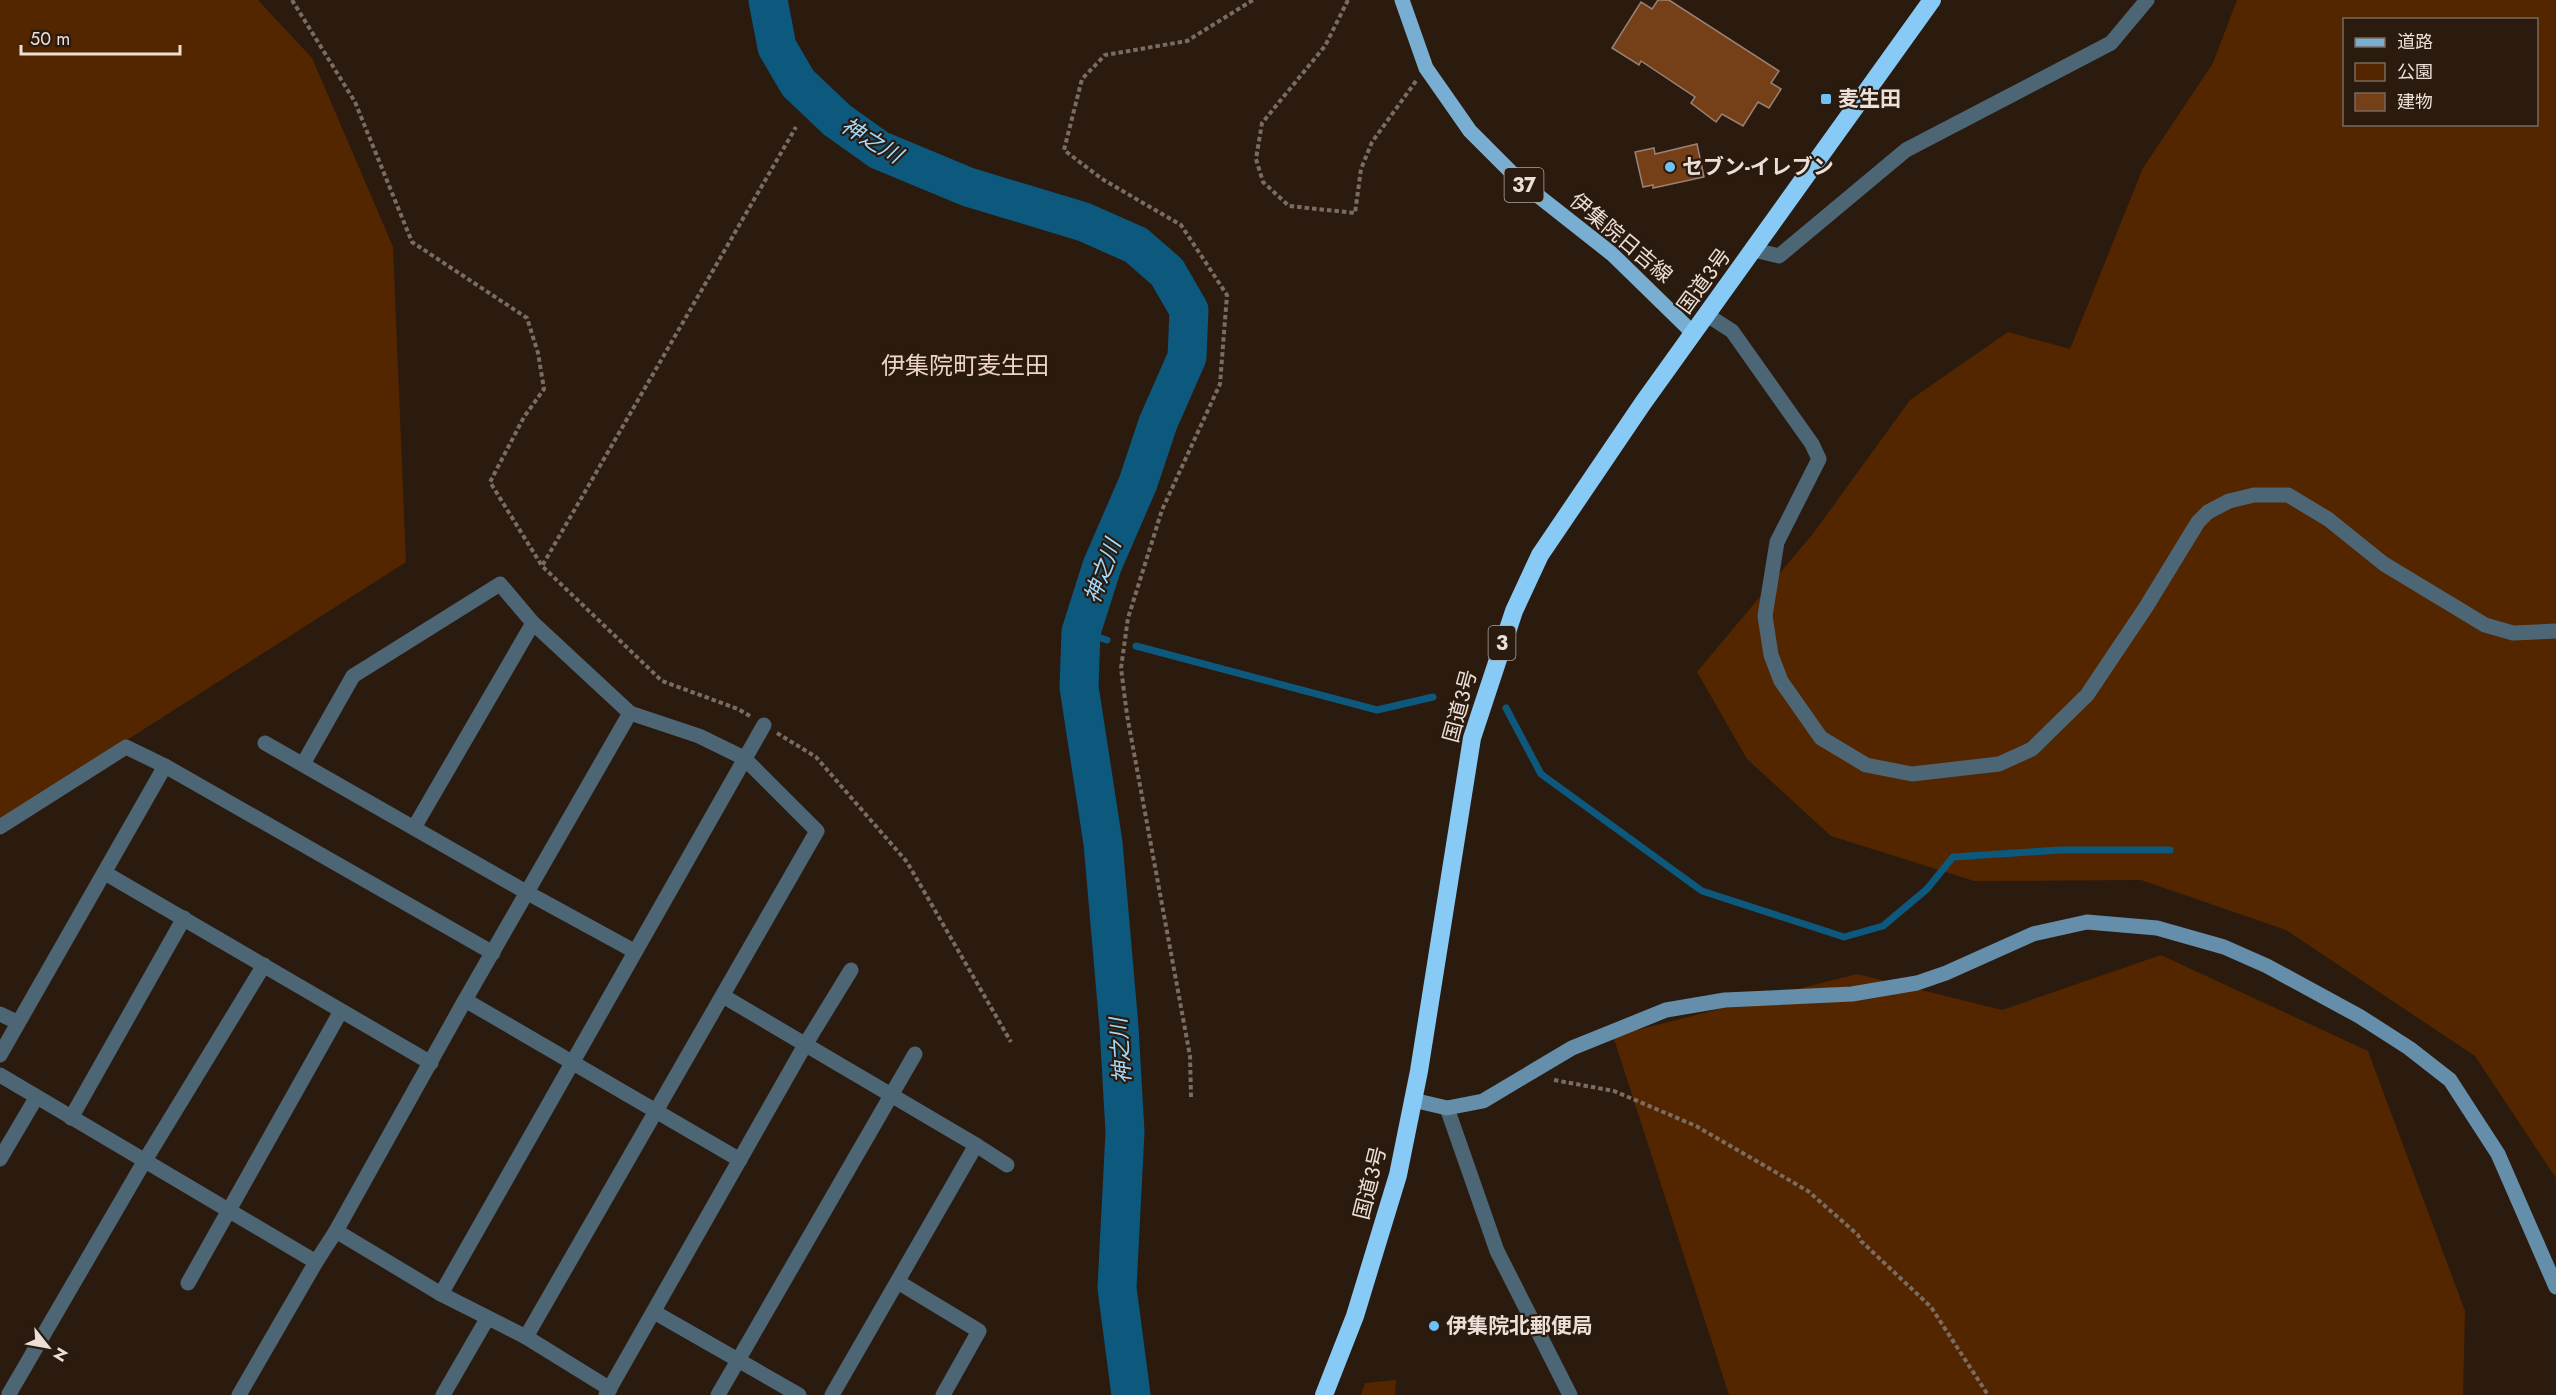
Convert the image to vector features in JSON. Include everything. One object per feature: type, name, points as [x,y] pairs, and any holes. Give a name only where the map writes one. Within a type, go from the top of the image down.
[{"type":"highway","name":"国道3号","points":[[1324,1395],[1355,1317],[1395,1186],[1413,1100],[1472,738],[1498,652],[1514,611],[1540,555],[1707,315],[1932,0]]},
{"type":"main road","name":"伊集院日吉線","points":[[1402,0],[1426,68],[1445,100],[1495,159],[1522,184],[1612,254],[1694,334]]},
{"type":"street","points":[[1754,250],[1779,255],[1906,150],[2111,43],[2147,0]]},
{"type":"street","points":[[1707,315],[1732,332],[1812,444],[1819,459],[1777,542],[1765,616],[1771,655],[1781,681],[1821,738],[1866,765],[1912,774],[1999,764],[2032,748],[2087,695],[2146,608],[2198,522],[2208,512],[2229,501],[2254,495],[2288,495],[2328,519],[2384,564],[2485,625],[2513,633],[2556,631]]},
{"type":"street","points":[[303,764],[353,676],[500,584],[533,622],[630,713],[699,736],[744,758],[817,831],[723,996],[654,1110],[526,1337]]},
{"type":"street","points":[[416,826],[533,622]]},
{"type":"street","points":[[238,1395],[336,1231],[526,892],[630,713]]},
{"type":"street","points":[[441,1294],[574,1064],[634,951],[764,725]]},
{"type":"street","points":[[266,743],[634,951]]},
{"type":"street","points":[[0,826],[126,747],[165,766],[493,953]]},
{"type":"street","points":[[0,1055],[165,766]]},
{"type":"street","points":[[105,873],[431,1063]]},
{"type":"street","points":[[71,1118],[184,918]]},
{"type":"street","points":[[1413,1100],[1447,1108],[1483,1101],[1572,1048],[1666,1010],[1725,1000],[1852,994],[1917,983],[1946,973],[2033,934],[2087,922],[2157,928],[2224,947],[2267,966],[2359,1016],[2409,1048],[2450,1080],[2499,1154],[2556,1287]]},
{"type":"street","points":[[7,1392],[264,964]]},
{"type":"street","points":[[336,1231],[441,1294],[526,1337],[608,1392],[805,1045],[851,970]]},
{"type":"street","points":[[723,996],[1007,1165]]},
{"type":"street","points":[[465,1000],[740,1160]]},
{"type":"street","points":[[188,1283],[341,1011]]},
{"type":"street","points":[[0,1014],[17,1022]]},
{"type":"street","points":[[718,1395],[915,1054]]},
{"type":"street","points":[[0,1075],[316,1262]]},
{"type":"street","points":[[0,1159],[36,1098]]},
{"type":"street","points":[[1447,1108],[1497,1251],[1570,1395]]},
{"type":"street","points":[[832,1395],[976,1145]]},
{"type":"street","points":[[898,1282],[979,1331],[943,1395]]},
{"type":"street","points":[[654,1312],[799,1395]]},
{"type":"street","points":[[443,1395],[487,1319]]},
{"type":"path","points":[[292,0],[355,102],[412,242],[527,318],[538,352],[544,389],[524,417],[490,482],[542,566],[662,681],[738,709],[816,757],[907,862],[1011,1042]]},
{"type":"path","points":[[1191,1097],[1190,1056],[1127,715],[1121,668],[1128,618],[1162,510],[1220,384],[1227,296],[1181,225],[1102,180],[1064,150],[1082,80],[1105,55],[1187,41],[1253,0]]},
{"type":"path","points":[[1348,0],[1325,46],[1262,123],[1256,159],[1263,182],[1290,206],[1355,213],[1361,169],[1372,142],[1426,68]]},
{"type":"path","points":[[542,566],[796,127]]},
{"type":"path","points":[[1524,1078],[1571,1081],[1614,1091],[1696,1126],[1808,1191],[1858,1235],[1861,1241],[1931,1307],[1988,1395]]},
{"type":"green space","points":[[0,0],[258,0],[312,58],[393,247],[406,562],[0,821]]},
{"type":"green space","points":[[2237,0],[2556,0],[2556,1178],[2475,1056],[2286,930],[2141,880],[1974,881],[1831,836],[1747,759],[1697,672],[1815,531],[1910,400],[2008,332],[2070,349],[2143,168],[2213,63]]},
{"type":"green space","points":[[2161,955],[2368,1051],[2465,1311],[2463,1395],[1729,1395],[1613,1036],[1857,974],[2002,1010]]},
{"type":"green space","points":[[1396,1380],[1395,1395],[1361,1395],[1365,1383]]},
{"type":"building","points":[[1658,0],[1669,0],[1779,71],[1771,83],[1781,89],[1769,108],[1758,102],[1743,126],[1722,114],[1716,122],[1691,103],[1695,97],[1641,61],[1639,65],[1612,48],[1641,2],[1652,9]]},
{"type":"building","points":[[1697,144],[1704,177],[1653,188],[1653,185],[1643,187],[1635,152],[1654,148],[1655,154]]},
{"type":"waterway","name":"神之川","points":[[768,0],[777,47],[798,83],[837,120],[879,150],[968,187],[1084,222],[1136,245],[1167,272],[1189,310],[1187,357],[1158,423],[1138,483],[1102,566],[1081,632],[1079,687],[1103,843],[1119,1027],[1125,1132],[1117,1288],[1131,1395]]},
{"type":"waterway","points":[[1081,632],[1107,640]]},
{"type":"waterway","points":[[1136,646],[1377,710],[1433,697]]},
{"type":"waterway","points":[[1506,708],[1541,774],[1702,891],[1844,937],[1883,926],[1927,889],[1953,857],[2061,850],[2170,850]]},
{"type":"place","name":"麦生田","points":[[1826,99]]},
{"type":"place","name":"セブン-イレブン","points":[[1670,167]]},
{"type":"place","name":"伊集院北郵便局","points":[[1434,1326]]},
{"type":"district","name":"伊集院町麦生田","points":[[965,366]]}]
